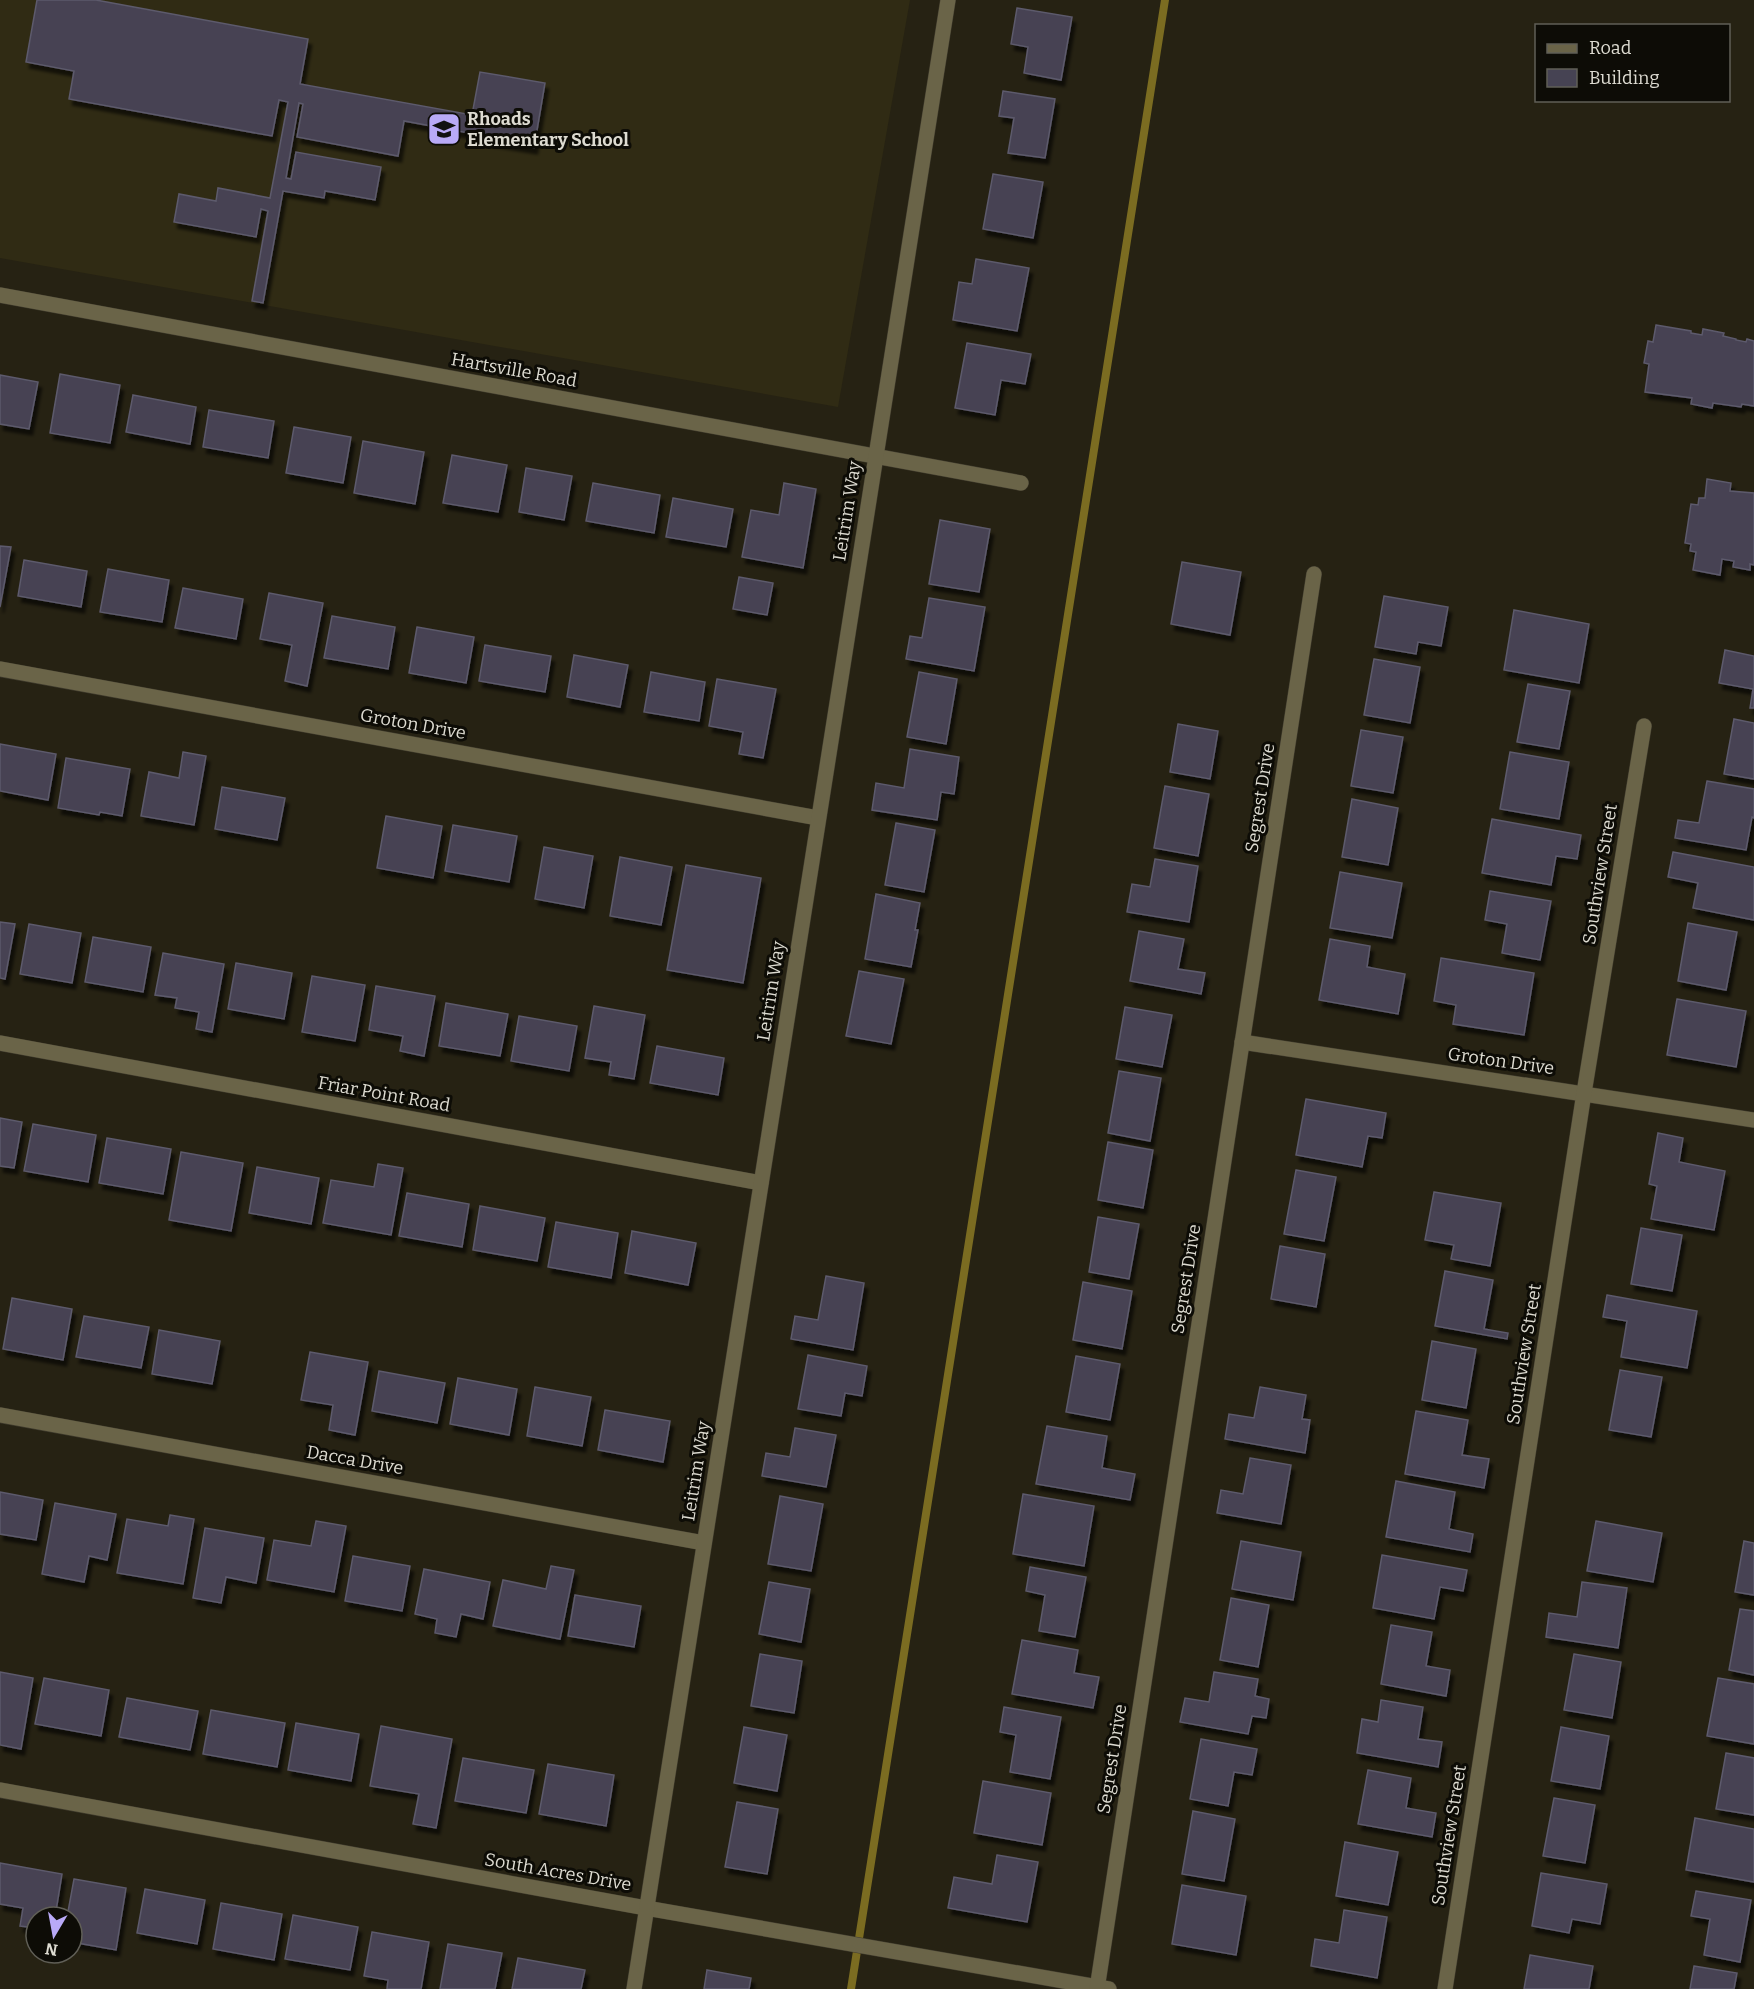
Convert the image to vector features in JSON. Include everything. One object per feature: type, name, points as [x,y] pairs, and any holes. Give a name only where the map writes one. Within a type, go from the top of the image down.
[{"type":"street","name":"Leitrim Way","points":[[634,1989],[948,0]]},
{"type":"street","name":"Hartsville Road","points":[[0,295],[1022,483]]},
{"type":"street","name":"Segrest Drive","points":[[1101,1988],[1314,574]]},
{"type":"street","name":"Groton Drive","points":[[0,669],[818,818]]},
{"type":"street","name":"Southview Street","points":[[1445,1989],[1584,1093],[1644,726]]},
{"type":"street","name":"Groton Drive","points":[[1242,1042],[1754,1120]]},
{"type":"street","name":"Friar Point Road","points":[[0,1043],[761,1183]]},
{"type":"street","name":"Dacca Drive","points":[[0,1415],[704,1543]]},
{"type":"street","name":"South Acres Drive","points":[[0,1790],[1101,1988]]},
{"type":"shaded area","name":"Rhoads Elementary School","points":[[0,0],[910,0],[838,407],[0,258]]},
{"type":"building","points":[[37,0],[96,0],[308,39],[300,84],[472,115],[480,72],[545,83],[534,148],[468,137],[469,133],[404,121],[398,156],[297,137],[303,104],[299,103],[286,178],[291,179],[296,152],[381,167],[375,200],[325,191],[324,198],[283,191],[263,303],[252,301],[268,211],[261,209],[256,237],[174,222],[179,194],[216,201],[218,188],[270,198],[288,102],[279,100],[272,136],[69,99],[74,71],[26,62]]},
{"type":"building","points":[[1017,8],[1072,17],[1061,80],[1024,73],[1028,47],[1011,44]]},
{"type":"building","points":[[1003,91],[1055,99],[1045,158],[1008,153],[1014,118],[999,116]]},
{"type":"building","points":[[993,174],[1043,182],[1033,238],[983,229]]},
{"type":"building","points":[[976,259],[1029,268],[1017,331],[953,320],[959,282],[972,284]]},
{"type":"building","points":[[1656,325],[1702,335],[1703,329],[1724,333],[1723,336],[1736,340],[1754,341],[1754,406],[1742,404],[1741,407],[1713,403],[1712,408],[1691,404],[1692,398],[1645,392],[1649,364],[1644,363],[1648,341],[1653,342]]},
{"type":"building","points":[[967,343],[1031,354],[1025,384],[1001,380],[995,415],[955,408]]},
{"type":"building","points":[[60,374],[120,385],[110,443],[50,433]]},
{"type":"building","points":[[0,375],[38,382],[29,429],[0,424]]},
{"type":"building","points":[[133,395],[196,407],[190,444],[126,432]]},
{"type":"building","points":[[209,410],[274,421],[268,458],[203,447]]},
{"type":"building","points":[[294,427],[351,437],[343,483],[286,473]]},
{"type":"building","points":[[363,441],[424,452],[415,504],[354,493]]},
{"type":"building","points":[[452,455],[507,465],[498,512],[443,503]]},
{"type":"building","points":[[526,468],[572,476],[564,520],[519,512]]},
{"type":"building","points":[[1707,479],[1731,483],[1730,491],[1754,493],[1754,565],[1750,564],[1750,570],[1733,567],[1734,561],[1722,559],[1720,575],[1693,570],[1696,552],[1690,551],[1691,544],[1685,543],[1691,504],[1698,505],[1699,498],[1705,498]]},
{"type":"building","points":[[593,483],[660,495],[654,533],[586,521]]},
{"type":"building","points":[[784,483],[816,489],[803,568],[742,557],[751,510],[779,515]]},
{"type":"building","points":[[673,498],[733,509],[726,547],[666,537]]},
{"type":"building","points":[[940,520],[990,529],[979,592],[929,584]]},
{"type":"building","points":[[0,546],[11,547],[0,607]]},
{"type":"building","points":[[24,560],[87,571],[81,607],[18,596]]},
{"type":"building","points":[[1182,562],[1241,572],[1230,635],[1171,624]]},
{"type":"building","points":[[108,569],[169,580],[162,622],[100,612]]},
{"type":"building","points":[[739,577],[773,583],[767,615],[733,609]]},
{"type":"building","points":[[183,588],[243,599],[236,639],[175,628]]},
{"type":"building","points":[[269,593],[323,603],[307,686],[285,681],[292,645],[260,639]]},
{"type":"building","points":[[1384,596],[1448,607],[1441,646],[1418,642],[1416,654],[1375,647]]},
{"type":"building","points":[[929,598],[985,607],[974,671],[906,659],[910,636],[922,638]]},
{"type":"building","points":[[1514,610],[1589,624],[1579,683],[1504,670]]},
{"type":"building","points":[[332,616],[395,627],[388,669],[324,658]]},
{"type":"building","points":[[417,627],[474,637],[466,683],[409,673]]},
{"type":"building","points":[[485,645],[551,656],[545,692],[479,681]]},
{"type":"building","points":[[1725,650],[1754,656],[1754,708],[1750,708],[1753,689],[1719,683]]},
{"type":"building","points":[[574,655],[628,665],[620,707],[567,697]]},
{"type":"building","points":[[1374,659],[1420,667],[1410,723],[1364,715]]},
{"type":"building","points":[[651,672],[705,682],[699,721],[644,712]]},
{"type":"building","points":[[919,672],[957,679],[946,744],[907,737]]},
{"type":"building","points":[[717,679],[776,689],[763,758],[739,754],[743,732],[709,726]]},
{"type":"building","points":[[1528,684],[1570,691],[1559,749],[1517,742]]},
{"type":"building","points":[[1734,719],[1754,723],[1754,779],[1724,774]]},
{"type":"building","points":[[1178,724],[1218,731],[1210,779],[1170,772]]},
{"type":"building","points":[[1361,730],[1403,737],[1393,793],[1351,786]]},
{"type":"building","points":[[0,744],[56,754],[48,800],[0,791]]},
{"type":"building","points":[[910,749],[959,757],[954,794],[941,792],[937,820],[872,810],[876,783],[904,788]]},
{"type":"building","points":[[183,752],[206,756],[194,825],[141,816],[149,772],[179,778]]},
{"type":"building","points":[[1510,752],[1569,762],[1559,819],[1500,809]]},
{"type":"building","points":[[66,758],[130,769],[122,816],[100,812],[99,815],[58,808]]},
{"type":"building","points":[[1707,781],[1754,789],[1754,818],[1752,817],[1746,850],[1675,838],[1678,820],[1699,823]]},
{"type":"building","points":[[1165,786],[1209,794],[1198,856],[1154,848]]},
{"type":"building","points":[[222,787],[285,798],[277,840],[215,829]]},
{"type":"building","points":[[1352,799],[1398,808],[1388,865],[1342,857]]},
{"type":"building","points":[[386,816],[442,826],[433,878],[377,868]]},
{"type":"building","points":[[1492,819],[1581,835],[1577,859],[1556,856],[1551,885],[1482,873]]},
{"type":"building","points":[[896,823],[935,830],[924,892],[885,885]]},
{"type":"building","points":[[453,825],[517,836],[509,882],[445,871]]},
{"type":"building","points":[[544,847],[593,856],[584,908],[535,899]]},
{"type":"building","points":[[1673,852],[1754,867],[1754,920],[1693,908],[1698,883],[1668,877]]},
{"type":"building","points":[[620,857],[672,867],[661,925],[610,916]]},
{"type":"building","points":[[1155,859],[1198,866],[1189,922],[1127,912],[1132,884],[1150,887]]},
{"type":"building","points":[[686,865],[761,878],[743,983],[667,970]]},
{"type":"building","points":[[1340,872],[1402,883],[1392,938],[1330,928]]},
{"type":"building","points":[[1490,891],[1551,901],[1540,960],[1502,953],[1507,924],[1485,920]]},
{"type":"building","points":[[876,894],[920,903],[911,967],[865,959]]},
{"type":"building","points":[[0,922],[15,924],[5,979],[0,978]]},
{"type":"building","points":[[1688,923],[1737,932],[1726,990],[1678,981]]},
{"type":"building","points":[[29,924],[81,933],[72,983],[20,974]]},
{"type":"building","points":[[1139,931],[1184,939],[1178,969],[1205,973],[1201,994],[1130,981]]},
{"type":"building","points":[[93,937],[151,947],[143,992],[85,982]]},
{"type":"building","points":[[1330,939],[1370,946],[1367,967],[1405,974],[1398,1014],[1319,1000]]},
{"type":"building","points":[[163,953],[224,964],[212,1032],[196,1029],[199,1012],[175,1008],[177,998],[155,995]]},
{"type":"building","points":[[1441,958],[1534,973],[1524,1035],[1453,1024],[1456,1005],[1434,1001]]},
{"type":"building","points":[[236,963],[292,973],[284,1019],[228,1009]]},
{"type":"building","points":[[859,971],[904,979],[891,1044],[846,1036]]},
{"type":"building","points":[[312,976],[365,985],[355,1041],[302,1032]]},
{"type":"building","points":[[376,986],[435,996],[424,1056],[400,1051],[403,1036],[369,1030]]},
{"type":"building","points":[[1677,999],[1746,1011],[1736,1067],[1667,1055]]},
{"type":"building","points":[[446,1003],[508,1014],[500,1056],[439,1046]]},
{"type":"building","points":[[594,1006],[645,1015],[634,1079],[609,1075],[611,1062],[585,1058]]},
{"type":"building","points":[[1125,1007],[1172,1015],[1162,1067],[1116,1059]]},
{"type":"building","points":[[519,1016],[577,1026],[569,1071],[511,1061]]},
{"type":"building","points":[[657,1046],[724,1058],[718,1095],[650,1083]]},
{"type":"building","points":[[1119,1071],[1161,1078],[1150,1141],[1108,1133]]},
{"type":"building","points":[[1306,1099],[1386,1113],[1382,1138],[1368,1136],[1362,1167],[1296,1155]]},
{"type":"building","points":[[0,1118],[22,1122],[14,1168],[0,1166]]},
{"type":"building","points":[[33,1124],[96,1135],[88,1182],[24,1171]]},
{"type":"building","points":[[1658,1133],[1683,1138],[1679,1162],[1725,1171],[1714,1230],[1651,1219],[1657,1186],[1649,1184]]},
{"type":"building","points":[[107,1138],[171,1149],[163,1194],[99,1183]]},
{"type":"building","points":[[1108,1142],[1153,1150],[1143,1208],[1098,1200]]},
{"type":"building","points":[[181,1152],[243,1163],[231,1231],[169,1220]]},
{"type":"building","points":[[378,1164],[403,1168],[391,1235],[323,1223],[331,1180],[374,1187]]},
{"type":"building","points":[[257,1167],[319,1178],[311,1224],[249,1213]]},
{"type":"building","points":[[1296,1170],[1336,1177],[1324,1241],[1284,1234]]},
{"type":"building","points":[[1434,1192],[1501,1203],[1490,1266],[1451,1259],[1454,1245],[1425,1240]]},
{"type":"building","points":[[407,1193],[469,1204],[462,1247],[399,1236]]},
{"type":"building","points":[[480,1206],[545,1218],[537,1261],[473,1250]]},
{"type":"building","points":[[1098,1217],[1139,1224],[1129,1279],[1089,1272]]},
{"type":"building","points":[[556,1222],[618,1233],[611,1278],[548,1267]]},
{"type":"building","points":[[1641,1228],[1682,1235],[1672,1291],[1631,1284]]},
{"type":"building","points":[[632,1231],[696,1243],[688,1285],[625,1273]]},
{"type":"building","points":[[1280,1246],[1325,1254],[1316,1307],[1271,1299]]},
{"type":"building","points":[[1445,1271],[1493,1280],[1484,1329],[1508,1333],[1507,1339],[1435,1326]]},
{"type":"building","points":[[826,1276],[864,1283],[853,1350],[791,1339],[795,1316],[818,1320]]},
{"type":"building","points":[[1083,1282],[1132,1291],[1122,1349],[1073,1340]]},
{"type":"building","points":[[1607,1295],[1697,1311],[1687,1368],[1621,1357],[1627,1321],[1603,1317]]},
{"type":"building","points":[[12,1298],[72,1309],[63,1360],[3,1349]]},
{"type":"building","points":[[84,1316],[149,1327],[141,1368],[76,1357]]},
{"type":"building","points":[[159,1330],[220,1341],[212,1384],[152,1374]]},
{"type":"building","points":[[1432,1341],[1476,1349],[1466,1408],[1422,1400]]},
{"type":"building","points":[[310,1352],[368,1362],[355,1435],[329,1430],[333,1405],[301,1400]]},
{"type":"building","points":[[808,1355],[867,1366],[862,1396],[845,1393],[841,1416],[798,1409]]},
{"type":"building","points":[[1076,1356],[1120,1364],[1110,1420],[1066,1412]]},
{"type":"building","points":[[1620,1370],[1662,1377],[1651,1437],[1609,1430]]},
{"type":"building","points":[[379,1371],[445,1383],[437,1423],[372,1411]]},
{"type":"building","points":[[458,1378],[517,1389],[509,1435],[450,1424]]},
{"type":"building","points":[[535,1387],[591,1397],[582,1446],[527,1436]]},
{"type":"building","points":[[1260,1387],[1306,1395],[1302,1419],[1310,1420],[1305,1453],[1225,1439],[1229,1414],[1254,1418]]},
{"type":"building","points":[[605,1410],[670,1421],[663,1462],[598,1450]]},
{"type":"building","points":[[1416,1411],[1468,1420],[1462,1455],[1489,1459],[1484,1488],[1405,1474]]},
{"type":"building","points":[[1047,1426],[1107,1436],[1102,1468],[1135,1474],[1130,1500],[1036,1484]]},
{"type":"building","points":[[795,1428],[836,1435],[826,1487],[762,1476],[766,1453],[790,1457]]},
{"type":"building","points":[[1250,1458],[1291,1465],[1281,1524],[1217,1513],[1221,1490],[1243,1494]]},
{"type":"building","points":[[1396,1481],[1455,1492],[1449,1529],[1473,1534],[1470,1552],[1386,1537]]},
{"type":"building","points":[[0,1492],[43,1500],[36,1540],[0,1534]]},
{"type":"building","points":[[1023,1494],[1094,1506],[1084,1566],[1013,1554]]},
{"type":"building","points":[[780,1496],[823,1504],[811,1571],[768,1564]]},
{"type":"building","points":[[55,1503],[116,1514],[107,1560],[89,1556],[84,1582],[42,1574]]},
{"type":"building","points":[[170,1515],[194,1519],[183,1584],[117,1573],[127,1519],[168,1526]]},
{"type":"building","points":[[316,1521],[346,1526],[334,1592],[267,1580],[274,1540],[311,1546]]},
{"type":"building","points":[[1596,1521],[1662,1533],[1653,1582],[1587,1571]]},
{"type":"building","points":[[205,1528],[264,1538],[256,1583],[226,1577],[221,1603],[193,1598]]},
{"type":"building","points":[[1241,1541],[1301,1552],[1293,1600],[1232,1589]]},
{"type":"building","points":[[1744,1541],[1754,1543],[1754,1595],[1735,1592]]},
{"type":"building","points":[[1382,1555],[1467,1570],[1463,1591],[1440,1587],[1434,1619],[1373,1608]]},
{"type":"building","points":[[353,1556],[410,1566],[402,1611],[345,1601]]},
{"type":"building","points":[[551,1566],[574,1570],[560,1639],[493,1626],[503,1580],[546,1589]]},
{"type":"building","points":[[1030,1567],[1086,1577],[1075,1637],[1039,1631],[1045,1595],[1026,1591]]},
{"type":"building","points":[[424,1569],[490,1582],[483,1619],[461,1614],[456,1637],[435,1633],[437,1619],[415,1614]]},
{"type":"building","points":[[769,1582],[810,1589],[801,1642],[759,1634]]},
{"type":"building","points":[[1582,1582],[1627,1588],[1618,1648],[1546,1637],[1549,1613],[1577,1617]]},
{"type":"building","points":[[575,1595],[641,1606],[634,1647],[568,1636]]},
{"type":"building","points":[[1231,1598],[1269,1605],[1258,1667],[1220,1660]]},
{"type":"building","points":[[1740,1609],[1754,1611],[1754,1675],[1729,1670]]},
{"type":"building","points":[[1391,1625],[1432,1632],[1426,1666],[1450,1670],[1446,1696],[1381,1684]]},
{"type":"building","points":[[1022,1640],[1078,1650],[1074,1673],[1099,1677],[1093,1708],[1012,1694]]},
{"type":"building","points":[[760,1654],[802,1661],[794,1713],[751,1706]]},
{"type":"building","points":[[1574,1654],[1621,1662],[1612,1718],[1564,1710]]},
{"type":"building","points":[[0,1672],[33,1678],[21,1749],[0,1745]]},
{"type":"building","points":[[1214,1672],[1258,1679],[1255,1696],[1269,1699],[1266,1718],[1252,1716],[1248,1734],[1180,1722],[1185,1698],[1209,1702]]},
{"type":"building","points":[[44,1678],[109,1690],[101,1736],[35,1724]]},
{"type":"building","points":[[1718,1678],[1754,1684],[1754,1744],[1707,1736]]},
{"type":"building","points":[[127,1698],[198,1711],[190,1750],[119,1737]]},
{"type":"building","points":[[1381,1700],[1423,1707],[1418,1739],[1442,1742],[1438,1767],[1357,1753],[1362,1719],[1378,1722]]},
{"type":"building","points":[[1004,1707],[1061,1717],[1050,1779],[1010,1772],[1016,1735],[1000,1732]]},
{"type":"building","points":[[211,1710],[285,1723],[277,1767],[203,1754]]},
{"type":"building","points":[[296,1723],[359,1734],[351,1781],[288,1770]]},
{"type":"building","points":[[381,1726],[452,1739],[436,1828],[413,1824],[419,1794],[370,1786]]},
{"type":"building","points":[[744,1727],[787,1735],[777,1791],[734,1783]]},
{"type":"building","points":[[1561,1727],[1609,1736],[1600,1789],[1551,1781]]},
{"type":"building","points":[[1201,1739],[1257,1749],[1252,1775],[1234,1772],[1228,1806],[1190,1799]]},
{"type":"building","points":[[1726,1753],[1754,1758],[1754,1815],[1716,1809]]},
{"type":"building","points":[[463,1758],[534,1770],[526,1813],[455,1801]]},
{"type":"building","points":[[548,1764],[614,1775],[606,1826],[539,1814]]},
{"type":"building","points":[[1368,1770],[1411,1778],[1406,1808],[1436,1813],[1432,1837],[1358,1824]]},
{"type":"building","points":[[983,1781],[1051,1793],[1042,1845],[974,1833]]},
{"type":"building","points":[[1554,1798],[1595,1805],[1585,1863],[1543,1856]]},
{"type":"building","points":[[737,1802],[778,1809],[767,1874],[725,1867]]},
{"type":"building","points":[[1193,1811],[1235,1819],[1224,1881],[1182,1874]]},
{"type":"building","points":[[1695,1818],[1754,1829],[1754,1882],[1686,1870]]},
{"type":"building","points":[[1345,1842],[1398,1852],[1388,1905],[1336,1896]]},
{"type":"building","points":[[997,1855],[1038,1862],[1027,1922],[948,1908],[954,1877],[992,1884]]},
{"type":"building","points":[[0,1863],[62,1874],[57,1905],[24,1905],[24,1926],[20,1926],[23,1908],[0,1904]]},
{"type":"building","points":[[1541,1873],[1607,1884],[1600,1924],[1572,1919],[1569,1933],[1532,1926]]},
{"type":"building","points":[[74,1879],[126,1888],[116,1950],[84,1944],[84,1905],[69,1905]]},
{"type":"building","points":[[1182,1885],[1246,1896],[1236,1955],[1172,1944]]},
{"type":"building","points":[[145,1889],[205,1900],[197,1944],[137,1933]]},
{"type":"building","points":[[1696,1891],[1751,1900],[1740,1962],[1704,1955],[1710,1919],[1691,1916]]},
{"type":"building","points":[[221,1903],[282,1914],[274,1960],[213,1949]]},
{"type":"building","points":[[1344,1910],[1387,1917],[1377,1978],[1311,1966],[1315,1939],[1339,1943]]},
{"type":"building","points":[[293,1915],[358,1927],[350,1970],[285,1959]]},
{"type":"building","points":[[372,1932],[429,1942],[421,1989],[387,1989],[388,1980],[364,1976]]},
{"type":"building","points":[[448,1944],[502,1953],[495,1989],[440,1989]]},
{"type":"building","points":[[1530,1955],[1593,1966],[1589,1989],[1524,1989]]},
{"type":"building","points":[[518,1958],[585,1970],[581,1989],[512,1989]]},
{"type":"building","points":[[1694,1966],[1737,1973],[1734,1989],[1690,1989]]},
{"type":"building","points":[[707,1970],[751,1978],[749,1989],[704,1989]]},
{"type":"waterway","points":[[851,1989],[1165,0]]},
{"type":"place","name":"Rhoads Elementary School","points":[[444,129]]}]
